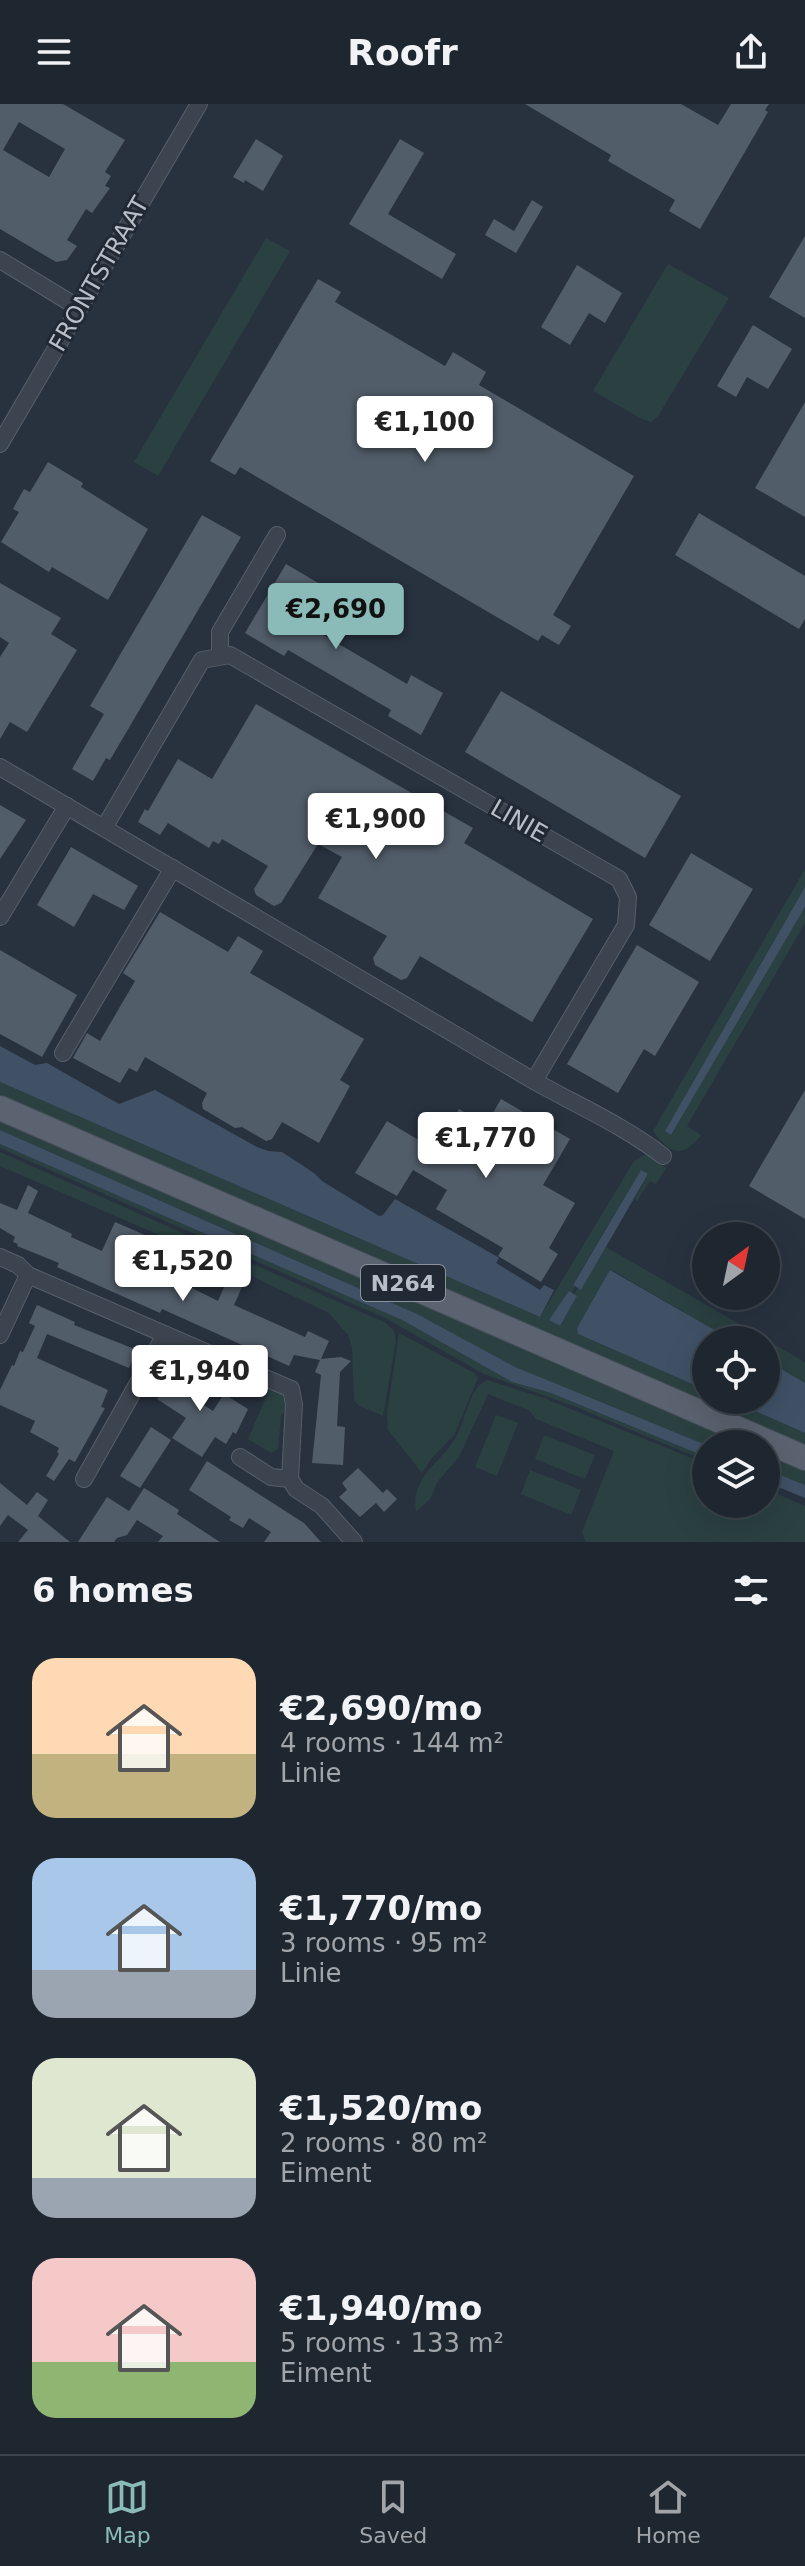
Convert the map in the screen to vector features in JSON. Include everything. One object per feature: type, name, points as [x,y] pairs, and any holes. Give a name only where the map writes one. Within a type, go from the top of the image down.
[{"type":"main road","name":"N264","points":[[0,1108],[805,1458]]},
{"type":"street","name":"FRONTSTRAAT","points":[[0,444],[199,104]]},
{"type":"street","points":[[0,260],[79,308]]},
{"type":"street","points":[[104,828],[202,660],[220,655],[220,632],[277,535]]},
{"type":"street","name":"LINIE","points":[[220,655],[230,655],[619,879],[628,897],[626,925],[534,1081]]},
{"type":"street","points":[[0,767],[534,1081],[605,1121],[637,1135],[663,1156]]},
{"type":"street","points":[[0,917],[67,806]]},
{"type":"street","points":[[63,1053],[173,868]]},
{"type":"street","points":[[0,1257],[18,1265],[28,1275],[291,1389],[294,1404],[290,1479],[296,1489],[322,1506],[354,1542]]},
{"type":"street","points":[[0,1335],[28,1275]]},
{"type":"street","points":[[84,1479],[165,1335]]},
{"type":"street","points":[[240,1457],[271,1477],[290,1479]]},
{"type":"green space","points":[[266,238],[290,251],[158,476],[134,462]]},
{"type":"green space","points":[[668,264],[729,298],[658,416],[651,422],[593,391]]},
{"type":"green space","points":[[805,869],[805,887],[665,1131],[671,1135],[805,907],[805,923],[687,1126],[701,1135],[687,1148],[676,1151],[664,1144],[653,1131]]},
{"type":"green space","points":[[0,1082],[540,1317],[634,1161],[646,1154],[666,1168],[656,1184],[650,1181],[637,1201],[635,1199],[648,1175],[641,1170],[573,1284],[572,1293],[569,1291],[560,1326],[577,1296],[574,1294],[578,1288],[581,1290],[606,1247],[692,1297],[692,1310],[715,1310],[743,1326],[708,1326],[612,1270],[577,1328],[578,1334],[692,1384],[692,1399],[0,1098]]},
{"type":"green space","points":[[0,1117],[718,1430],[692,1430],[692,1439],[522,1371],[417,1314],[0,1130]]},
{"type":"green space","points":[[0,1144],[402,1320],[512,1382],[551,1393],[692,1451],[692,1455],[576,1407],[484,1374],[387,1319],[0,1148]]},
{"type":"green space","points":[[0,1152],[386,1323],[394,1331],[396,1341],[383,1416],[358,1405],[354,1400],[352,1347],[348,1335],[329,1313],[226,1264],[0,1166]]},
{"type":"green space","points":[[399,1333],[478,1378],[454,1435],[422,1473],[388,1430],[387,1414]]},
{"type":"green space","points":[[780,1348],[805,1362],[805,1383],[780,1368]]},
{"type":"green space","points":[[487,1380],[544,1398],[692,1458],[692,1518],[780,1518],[780,1495],[805,1506],[805,1542],[586,1542],[582,1532],[614,1451],[536,1419],[530,1411],[488,1394],[459,1457],[438,1481],[430,1499],[416,1512],[415,1499],[423,1479],[451,1445],[481,1384]]},
{"type":"green space","points":[[270,1388],[282,1394],[287,1407],[281,1416],[278,1449],[271,1453],[248,1439]]},
{"type":"green space","points":[[727,1414],[762,1414],[805,1433],[805,1448],[780,1437],[780,1430],[764,1430]]},
{"type":"green space","points":[[496,1415],[518,1423],[497,1476],[475,1467]]},
{"type":"green space","points":[[544,1435],[595,1455],[585,1479],[535,1459]]},
{"type":"green space","points":[[780,1457],[805,1468],[805,1485],[780,1475]]},
{"type":"green space","points":[[530,1470],[581,1490],[571,1515],[521,1494]]},
{"type":"water","points":[[805,887],[805,907],[671,1135],[665,1131]]},
{"type":"water","points":[[0,1046],[35,1065],[47,1063],[119,1104],[155,1090],[257,1147],[282,1152],[379,1216],[395,1199],[496,1256],[499,1258],[496,1263],[540,1290],[544,1285],[554,1290],[540,1317],[0,1082]]},
{"type":"water","points":[[0,1130],[417,1314],[515,1367],[692,1439],[692,1451],[551,1393],[512,1382],[402,1320],[0,1144]]},
{"type":"water","points":[[641,1170],[648,1174],[581,1290],[573,1285]]},
{"type":"water","points":[[610,1270],[708,1326],[692,1326],[692,1384],[578,1334],[577,1328]]},
{"type":"water","points":[[569,1291],[577,1296],[560,1326],[549,1320]]},
{"type":"water","points":[[780,1368],[805,1383],[805,1433],[762,1414],[780,1414]]},
{"type":"water","points":[[780,1475],[805,1485],[805,1498],[780,1488]]},
{"type":"building","points":[[0,104],[63,104],[125,140],[105,172],[111,176],[105,186],[110,188],[92,213],[86,209],[67,240],[77,246],[67,260],[56,262],[0,229]],"holes":[[[19,122],[65,149],[49,177],[3,150]]]},
{"type":"building","points":[[525,104],[681,104],[718,125],[731,104],[769,104],[765,110],[768,112],[700,229],[669,211],[675,200],[608,161],[611,155]]},
{"type":"building","points":[[256,139],[283,156],[263,191],[233,177]]},
{"type":"building","points":[[400,139],[424,153],[388,214],[456,254],[442,279],[349,224]]},
{"type":"building","points":[[532,200],[543,207],[516,253],[485,235],[494,219],[514,231]]},
{"type":"building","points":[[805,236],[805,318],[769,297]]},
{"type":"building","points":[[577,265],[622,293],[605,323],[589,313],[570,345],[541,327]]},
{"type":"building","points":[[318,279],[341,292],[335,302],[445,366],[453,352],[486,372],[479,385],[634,476],[553,615],[571,626],[559,645],[542,635],[538,641],[240,467],[235,475],[210,461]]},
{"type":"building","points":[[753,325],[792,349],[768,389],[747,377],[736,397],[717,386]]},
{"type":"building","points":[[805,402],[805,517],[755,488]]},
{"type":"building","points":[[48,462],[83,483],[81,487],[148,529],[108,600],[52,567],[49,572],[1,542],[19,512],[13,509],[24,489],[30,492]]},
{"type":"building","points":[[699,513],[805,576],[805,619],[799,629],[675,555]]},
{"type":"building","points":[[202,515],[241,537],[110,760],[106,758],[93,781],[72,769],[104,714],[90,706]]},
{"type":"building","points":[[286,564],[325,587],[303,623],[407,684],[411,675],[443,693],[421,735],[388,716],[391,710],[288,650],[284,656],[245,633]]},
{"type":"building","points":[[0,583],[61,618],[51,634],[77,650],[27,732],[10,722],[0,739],[0,657],[9,643],[0,637]]},
{"type":"building","points":[[501,691],[681,796],[645,858],[465,752]]},
{"type":"building","points":[[256,704],[473,828],[464,843],[593,919],[532,1022],[420,956],[407,978],[401,980],[375,965],[373,958],[387,936],[318,898],[342,857],[318,844],[281,903],[274,906],[256,895],[254,889],[268,866],[222,839],[219,844],[213,841],[209,848],[168,823],[160,835],[138,822],[145,809],[148,811],[178,759],[212,779]]},
{"type":"building","points":[[0,805],[26,820],[0,859]]},
{"type":"building","points":[[71,847],[138,886],[124,910],[93,894],[74,927],[37,905]]},
{"type":"building","points":[[691,853],[753,889],[710,961],[649,925]]},
{"type":"building","points":[[160,912],[228,952],[238,936],[263,951],[250,973],[364,1039],[340,1080],[350,1086],[319,1143],[282,1122],[272,1139],[266,1141],[242,1127],[235,1128],[203,1109],[202,1103],[207,1093],[145,1057],[137,1072],[129,1068],[120,1083],[73,1058],[87,1033],[100,1041],[135,981],[123,973]]},
{"type":"building","points":[[637,945],[699,982],[655,1056],[644,1049],[618,1093],[567,1064]]},
{"type":"building","points":[[0,950],[77,995],[42,1057],[0,1034]]},
{"type":"building","points":[[805,1090],[805,1219],[749,1186]]},
{"type":"building","points":[[501,1099],[570,1139],[543,1185],[575,1203],[549,1248],[558,1254],[541,1282],[498,1256],[503,1248],[436,1209],[447,1190],[413,1170],[397,1196],[355,1173],[387,1121],[435,1150],[459,1109],[486,1125]]},
{"type":"building","points":[[28,1185],[38,1191],[28,1213],[72,1234],[71,1237],[102,1251],[115,1222],[161,1242],[151,1266],[178,1278],[182,1269],[204,1260],[192,1288],[218,1301],[231,1271],[246,1278],[234,1305],[305,1337],[308,1331],[329,1341],[321,1359],[341,1357],[351,1361],[340,1372],[337,1426],[345,1427],[343,1465],[312,1463],[321,1375],[315,1372],[320,1360],[294,1355],[289,1366],[162,1309],[160,1313],[57,1267],[59,1263],[17,1246],[13,1242],[15,1237],[0,1228],[0,1203],[17,1210]]},
{"type":"building","points":[[37,1305],[75,1322],[74,1325],[137,1350],[129,1368],[47,1334],[37,1358],[108,1390],[101,1407],[105,1408],[75,1462],[69,1459],[54,1481],[46,1476],[59,1454],[59,1448],[30,1432],[35,1421],[0,1405],[0,1390],[35,1326],[29,1323]]},
{"type":"building","points":[[180,1365],[203,1380],[192,1397],[213,1411],[224,1394],[248,1409],[236,1434],[233,1432],[226,1444],[215,1437],[202,1457],[172,1438],[186,1418],[157,1399],[165,1387],[162,1385]]},
{"type":"building","points":[[151,1427],[171,1440],[140,1488],[120,1476]]},
{"type":"building","points":[[207,1461],[304,1523],[321,1542],[264,1542],[271,1532],[249,1518],[243,1528],[229,1520],[231,1517],[189,1490]]},
{"type":"building","points":[[358,1468],[383,1493],[387,1489],[397,1499],[384,1512],[376,1503],[360,1517],[339,1497],[347,1490],[342,1483]]},
{"type":"building","points":[[0,1483],[27,1505],[37,1492],[48,1500],[38,1516],[70,1542],[18,1542],[28,1530],[8,1515],[0,1526]]},
{"type":"building","points":[[144,1488],[220,1542],[158,1542],[163,1536],[137,1520],[127,1535],[114,1542],[78,1542],[107,1497],[129,1511]]}]
